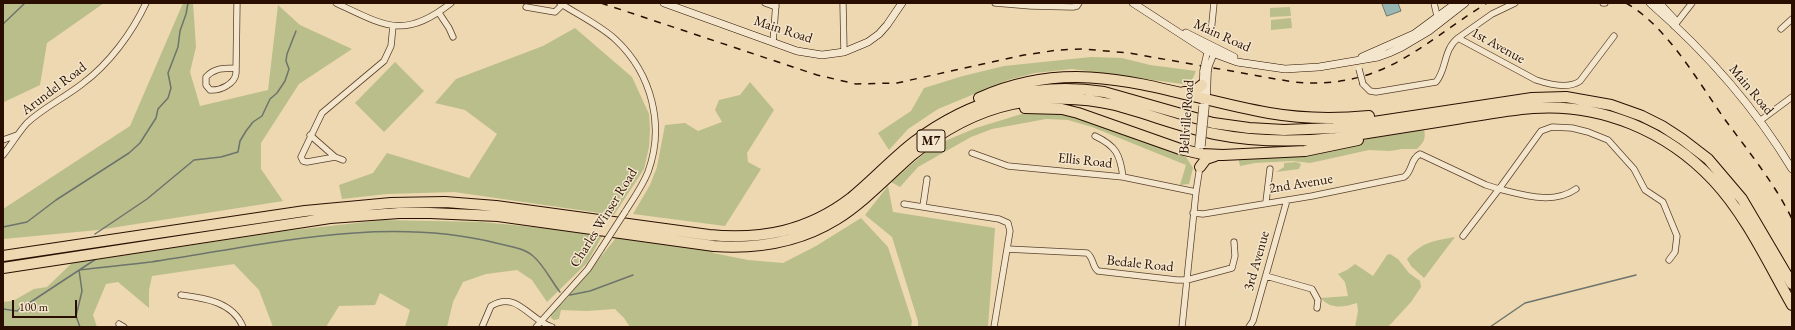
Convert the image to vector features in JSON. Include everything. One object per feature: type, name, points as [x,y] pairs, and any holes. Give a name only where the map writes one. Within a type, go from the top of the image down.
[{"type":"highway","points":[[891,162],[905,145],[954,111],[992,92],[1029,81],[1053,77],[1093,77],[1126,81],[1178,92],[1204,103],[1224,104],[1285,115],[1344,118],[1520,96],[1566,97]]},
{"type":"highway","points":[[1178,92],[1193,92],[1205,86],[1212,96],[1224,104]]},
{"type":"highway","name":"M7","points":[[3,256],[305,211],[365,204],[418,202],[496,206],[709,235],[751,237],[790,230],[827,214],[850,198],[891,162],[934,128],[964,111],[997,98],[1040,90],[1074,89],[1104,92],[1213,123],[1249,128],[1284,130],[1334,128],[1504,101],[1532,98],[1566,97],[1606,104],[1642,116],[1662,126],[1701,153],[1720,172],[1742,199],[1792,284]]},
{"type":"highway","name":"M7","points":[[3,268],[330,218],[399,213],[498,216],[714,246],[740,248],[769,245],[816,230],[838,218],[912,156],[941,135],[959,124],[990,110],[1011,104],[1072,100],[1115,105],[1196,130],[1260,140],[1310,140],[1403,128],[1509,111],[1551,108],[1586,110],[1619,119],[1646,130],[1675,147],[1713,180],[1737,210],[1792,305]]},
{"type":"highway","points":[[941,135],[1008,111],[1028,108],[1062,109],[1078,113],[1180,149],[1191,156],[1198,166],[1206,158],[1222,155],[1305,151],[1403,128]]},
{"type":"highway","points":[[1180,149],[1200,150],[1222,155]]},
{"type":"main road","name":"Main Road","points":[[664,3],[773,42],[809,53],[822,55],[844,52],[863,46],[879,34],[902,3]]},
{"type":"main road","name":"Main Road","points":[[1133,3],[1212,50],[1262,66],[1298,69],[1319,67],[1356,59],[1378,57],[1402,47],[1465,3]]},
{"type":"main road","name":"Main Road","points":[[1438,21],[1446,11],[1456,3]]},
{"type":"main road","name":"Main Road","points":[[1650,3],[1676,24]]},
{"type":"main road","name":"Main Road","points":[[1658,3],[1761,120],[1792,169]]},
{"type":"street","name":"Arundel Road","points":[[3,155],[18,135],[39,114],[82,84],[98,70],[135,25],[146,3]]},
{"type":"street","points":[[236,68],[219,68],[213,71],[205,80],[209,89],[215,90],[232,83],[236,79],[237,3]]},
{"type":"street","points":[[336,3],[376,21],[393,26],[413,25],[429,19],[451,3]]},
{"type":"street","points":[[765,3],[776,5],[773,42]]},
{"type":"street","points":[[843,3],[844,52]]},
{"type":"street","points":[[995,3],[1073,7],[1078,4]]},
{"type":"street","points":[[1211,33],[1213,3]]},
{"type":"street","points":[[1434,3],[1439,9],[1446,11]]},
{"type":"street","points":[[1434,3],[1438,21]]},
{"type":"street","points":[[1458,38],[1492,14],[1515,3]]},
{"type":"street","points":[[1676,24],[1692,3]]},
{"type":"street","points":[[526,7],[555,12],[561,4]]},
{"type":"street","name":"Charles Winser Road","points":[[536,327],[588,269],[644,181],[653,154],[655,124],[650,94],[643,75],[634,60],[602,29],[561,4]]},
{"type":"street","points":[[439,13],[453,37]]},
{"type":"street","points":[[1781,29],[1792,19]]},
{"type":"street","points":[[335,157],[307,162],[302,159],[301,154],[319,117],[325,109],[384,61],[391,46],[393,26]]},
{"type":"street","name":"1st Avenue","points":[[1356,59],[1363,84],[1370,91],[1376,92],[1436,82],[1448,49],[1452,42],[1458,38],[1536,80],[1547,84],[1573,85],[1580,81],[1614,36]]},
{"type":"street","name":"Bellville Road","points":[[1182,327],[1200,150],[1206,69],[1212,50]]},
{"type":"street","points":[[1761,120],[1792,97]]},
{"type":"street","points":[[1463,236],[1499,189],[1534,139],[1544,129],[1562,126],[1580,129],[1608,140],[1634,169],[1647,192],[1663,202],[1677,236],[1675,252],[1669,260]]},
{"type":"street","name":"Arundel Road","points":[[3,140],[18,135]]},
{"type":"street","points":[[310,135],[335,157],[343,160]]},
{"type":"street","points":[[1095,136],[1107,142],[1117,152],[1121,163],[1123,177]]},
{"type":"street","points":[[327,158],[328,150]]},
{"type":"street","name":"Ellis Road","points":[[972,153],[1008,166],[1123,177],[1196,192]]},
{"type":"street","name":"2nd Avenue","points":[[1193,213],[1203,214],[1395,180],[1405,177],[1409,172],[1414,158],[1420,154],[1486,185],[1499,189]]},
{"type":"street","points":[[1266,202],[1270,168]]},
{"type":"street","points":[[922,206],[927,179]]},
{"type":"street","points":[[1499,189],[1538,198],[1569,194],[1576,189]]},
{"type":"street","name":"3rd Avenue","points":[[1249,327],[1253,321],[1287,200]]},
{"type":"street","points":[[904,204],[1005,221],[1009,225],[1010,229],[994,327]]},
{"type":"street","points":[[1187,280],[1232,268],[1234,266],[1234,242]]},
{"type":"street","name":"Bedale Road","points":[[1007,249],[1085,253],[1090,256],[1095,269],[1098,271],[1187,280]]},
{"type":"street","points":[[1266,276],[1312,289],[1318,300],[1317,308]]},
{"type":"street","points":[[181,295],[216,302],[228,308],[243,327]]},
{"type":"street","points":[[482,327],[491,306],[502,300],[513,302],[540,322],[552,327]]},
{"type":"green space","points":[[3,3],[104,3],[47,43],[40,85],[4,102]]},
{"type":"green space","points":[[183,3],[193,3],[196,47],[190,72],[200,106],[268,90],[278,5],[300,25],[352,49],[299,84],[261,143],[261,169],[283,201],[98,230],[3,239],[3,209],[130,126]]},
{"type":"green space","points":[[1290,7],[1291,16],[1270,17],[1270,8]]},
{"type":"green space","points":[[1291,18],[1292,28],[1271,30],[1271,20]]},
{"type":"green space","points":[[575,28],[632,77],[649,114],[649,147],[644,169],[614,215],[454,192],[387,194],[342,199],[339,185],[373,173],[387,153],[469,178],[497,134],[465,110],[435,103],[456,79],[543,46]]},
{"type":"green space","points":[[1091,57],[1122,58],[1150,65],[1196,71],[1190,85],[1072,69],[1035,73],[1008,80],[938,109],[908,129],[889,150],[878,133],[911,111],[924,88],[963,76],[1004,66]]},
{"type":"green space","points":[[395,62],[424,91],[384,132],[355,103]]},
{"type":"green space","points":[[750,82],[774,110],[747,153],[748,162],[761,169],[725,226],[633,214],[650,185],[657,167],[665,125],[685,123],[698,131],[722,122],[715,110],[719,100],[740,95]]},
{"type":"green space","points":[[1028,112],[1053,112],[1080,118],[1186,157],[1193,168],[1189,184],[1180,185],[1186,165],[1092,127],[1068,120],[1046,119],[992,129],[971,137],[918,167],[900,187],[891,182],[933,146],[976,128]]},
{"type":"green space","points":[[1424,129],[1424,140],[1417,149],[1390,151],[1369,150],[1310,163],[1293,161],[1255,163],[1240,166],[1238,157],[1328,149],[1368,139]]},
{"type":"green space","points":[[1296,162],[1301,164],[1299,169],[1276,172],[1284,167],[1284,163]]},
{"type":"green space","points":[[888,186],[893,212],[995,228],[988,327],[918,327],[918,321],[892,237],[865,215]]},
{"type":"green space","points":[[861,218],[888,247],[912,321],[911,327],[630,327],[615,309],[587,311],[561,310],[559,319],[554,320],[551,318],[551,314],[567,298],[616,238],[712,251],[713,253],[748,260],[783,263],[816,246]]},
{"type":"green space","points":[[383,220],[482,222],[554,229],[602,236],[587,263],[547,302],[532,280],[517,270],[486,274],[463,282],[453,302],[447,327],[405,327],[410,310],[380,293],[375,305],[339,306],[326,327],[273,327],[259,290],[234,264],[152,276],[149,290],[149,308],[118,282],[106,284],[93,315],[97,327],[3,327],[3,302],[13,301],[34,289],[47,287],[72,263],[285,231]]},
{"type":"green space","points":[[1455,237],[1424,278],[1411,266],[1407,259],[1412,253],[1428,243]]},
{"type":"green space","points":[[1390,254],[1398,259],[1409,273],[1420,281],[1421,287],[1411,302],[1388,327],[1355,327],[1358,311],[1357,303],[1347,306],[1333,306],[1321,298],[1348,296],[1345,282],[1338,274],[1355,264],[1373,276],[1387,255]]},
{"type":"water","points":[[1382,3],[1398,3],[1401,11],[1387,16]]},
{"type":"waterway","points":[[3,24],[25,3]]},
{"type":"waterway","points":[[3,227],[27,222],[56,200],[129,153],[140,143],[156,118],[158,109],[168,98],[171,88],[168,73],[178,47],[180,31],[188,3]]},
{"type":"waterway","points":[[95,234],[147,199],[194,160],[221,157],[238,152],[240,141],[246,131],[253,122],[262,116],[270,99],[277,93],[285,81],[289,69],[286,61],[287,54],[296,31]]},
{"type":"waterway","points":[[80,327],[76,316],[82,291],[79,270],[151,262],[280,241],[367,232],[410,232],[453,235],[516,248],[529,253],[537,259],[560,292]]},
{"type":"waterway","points":[[3,309],[17,311],[96,259]]},
{"type":"waterway","points":[[570,295],[590,291],[633,275]]},
{"type":"waterway","points":[[1490,327],[1525,303],[1636,275]]},
{"type":"railway","points":[[601,3],[817,75],[856,84],[897,83],[1024,55],[1058,50],[1084,49],[1129,53],[1293,82],[1324,83],[1352,79],[1376,72],[1398,62],[1487,3]]},
{"type":"railway","points":[[1626,3],[1641,13],[1655,26],[1681,56],[1726,121],[1753,156],[1778,193],[1792,219]]}]
